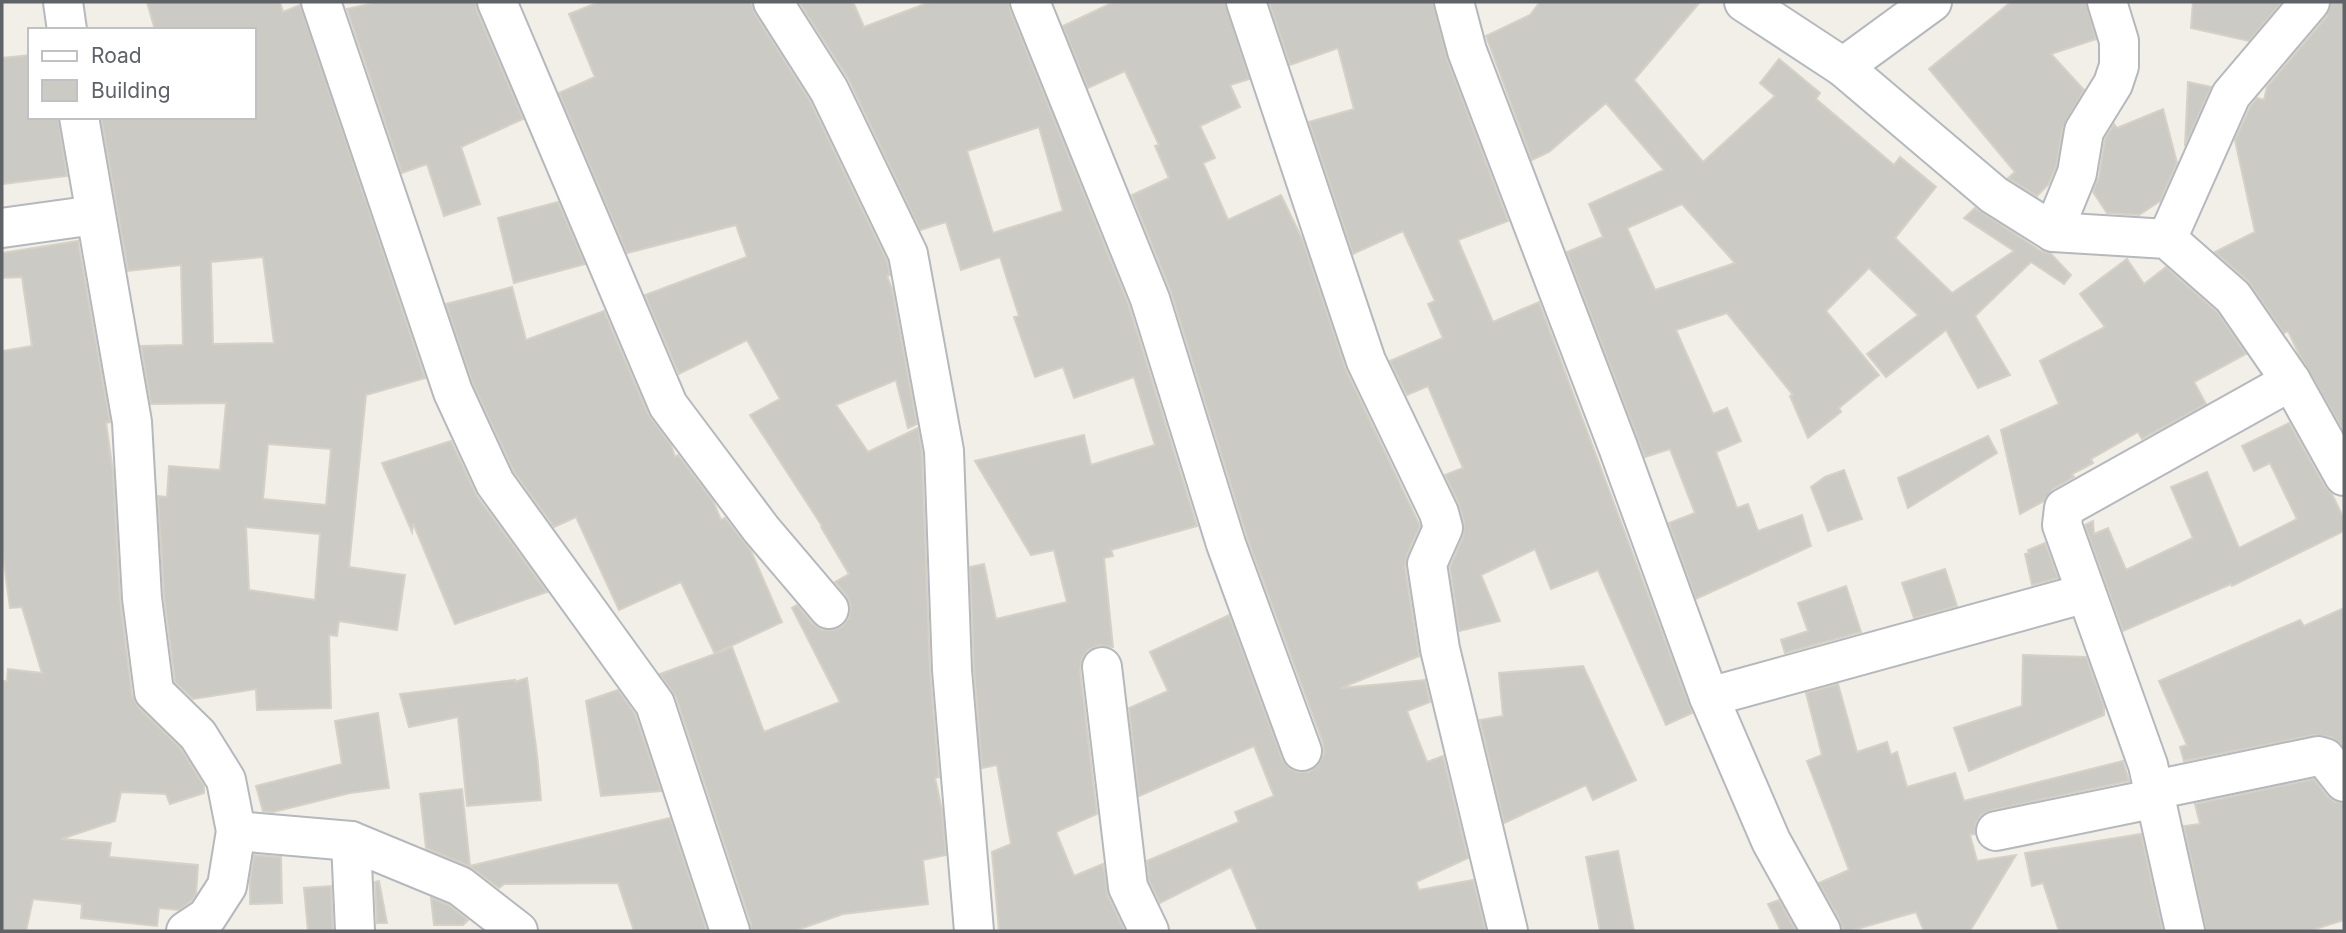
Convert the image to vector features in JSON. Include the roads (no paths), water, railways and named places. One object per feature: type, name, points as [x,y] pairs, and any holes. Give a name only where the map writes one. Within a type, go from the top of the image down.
[{"type":"street","points":[[63,2],[67,28]]},
{"type":"street","points":[[321,2],[453,392],[495,483],[654,704],[730,931]]},
{"type":"street","points":[[497,2],[668,405],[761,529],[829,609]]},
{"type":"street","points":[[773,2],[829,90],[908,254],[944,451],[952,670],[974,931]]},
{"type":"street","points":[[1030,2],[1150,299],[1226,544],[1302,751]]},
{"type":"street","points":[[1246,2],[1366,361],[1439,513],[1443,528],[1427,564],[1440,649],[1508,931]]},
{"type":"street","points":[[1454,2],[1467,51],[1623,460],[1709,696],[1771,841],[1821,931]]},
{"type":"street","points":[[1744,2],[1843,66],[1994,195],[2053,232],[2166,239],[2234,297],[2291,381],[2344,475]]},
{"type":"street","points":[[1843,66],[1932,2]]},
{"type":"street","points":[[2053,232],[2077,173],[2084,131],[2113,84],[2119,66],[2119,41],[2107,2]]},
{"type":"street","points":[[2166,239],[2231,95],[2310,2]]},
{"type":"street","points":[[79,119],[132,422],[142,598],[154,692],[198,735],[226,780],[236,831],[227,886],[202,927]]},
{"type":"street","points":[[2,228],[95,215]]},
{"type":"street","points":[[2185,931],[2143,752],[2062,525],[2064,508],[2291,381]]},
{"type":"street","points":[[1709,696],[2072,597]]},
{"type":"street","points":[[1102,667],[1128,887],[1149,931]]},
{"type":"street","points":[[1996,831],[2318,755],[2325,758],[2344,782]]},
{"type":"street","points":[[236,831],[351,841],[460,886],[518,931]]},
{"type":"street","points":[[351,841],[355,931]]}]
